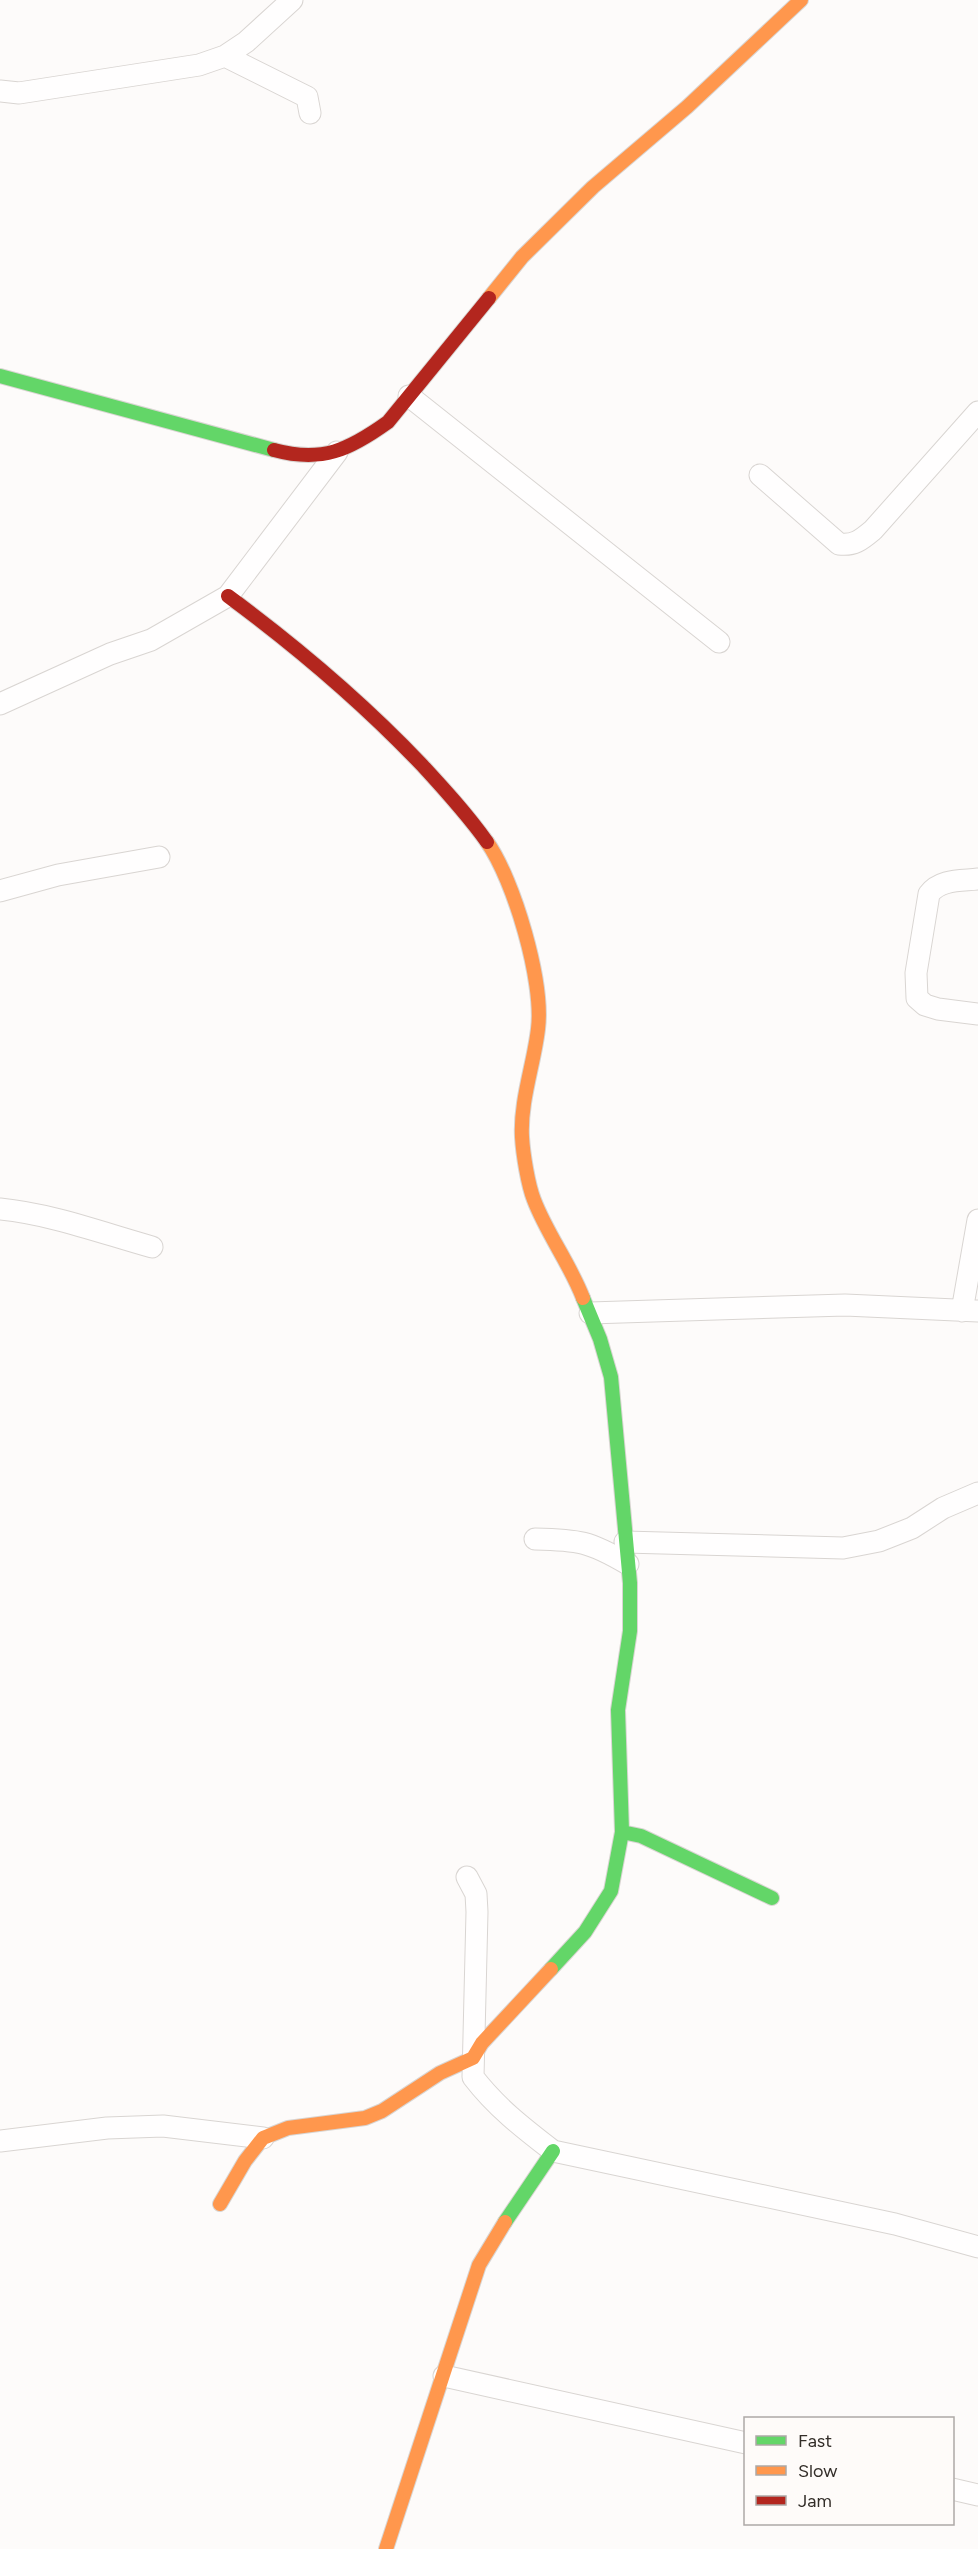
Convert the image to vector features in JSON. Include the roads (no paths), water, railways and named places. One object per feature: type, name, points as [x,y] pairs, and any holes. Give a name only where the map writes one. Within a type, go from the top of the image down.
[{"type":"street","points":[[0,91],[19,93],[199,65],[225,56],[246,42],[292,0]]},
{"type":"street","points":[[0,376],[286,453],[312,457],[337,452],[361,441],[388,422],[522,257],[593,187],[687,107],[801,0]]},
{"type":"street","points":[[225,56],[307,97],[310,113]]},
{"type":"street","points":[[409,396],[719,642]]},
{"type":"street","points":[[760,474],[839,544],[850,545],[860,541],[873,530],[978,412]]},
{"type":"street","points":[[0,704],[110,654],[151,640],[228,596],[337,452]]},
{"type":"street","points":[[0,2141],[107,2128],[163,2126],[263,2138],[288,2128],[365,2118],[382,2111],[440,2073],[473,2058],[482,2043],[585,1932],[611,1891],[617,1866],[622,1832],[618,1710],[630,1631],[630,1583],[611,1377],[577,1282],[533,1199],[522,1137],[524,1106],[534,1064],[539,1025],[535,979],[521,921],[499,859],[467,813],[379,720],[286,639],[228,596]]},
{"type":"street","points":[[0,891],[58,875],[159,857]]},
{"type":"street","points":[[978,879],[935,886],[929,894],[916,973],[917,998],[925,1005],[978,1014]]},
{"type":"street","points":[[0,1209],[20,1211],[152,1247]]},
{"type":"street","points":[[590,1313],[845,1305],[970,1311],[978,1220]]},
{"type":"street","points":[[625,1542],[843,1548],[879,1541],[912,1528],[943,1508],[978,1493]]},
{"type":"street","points":[[535,1539],[576,1540],[599,1547],[628,1564]]},
{"type":"street","points":[[622,1832],[641,1836],[772,1898]]},
{"type":"street","points":[[467,1877],[476,1894],[477,1912],[473,2077],[488,2097],[516,2123],[553,2151],[895,2224],[978,2247]]},
{"type":"street","points":[[220,2204],[245,2161],[263,2138]]},
{"type":"street","points":[[386,2549],[479,2265],[553,2151]]},
{"type":"street","points":[[444,2376],[744,2443]]},
{"type":"street","points":[[954,2489],[978,2495]]}]
